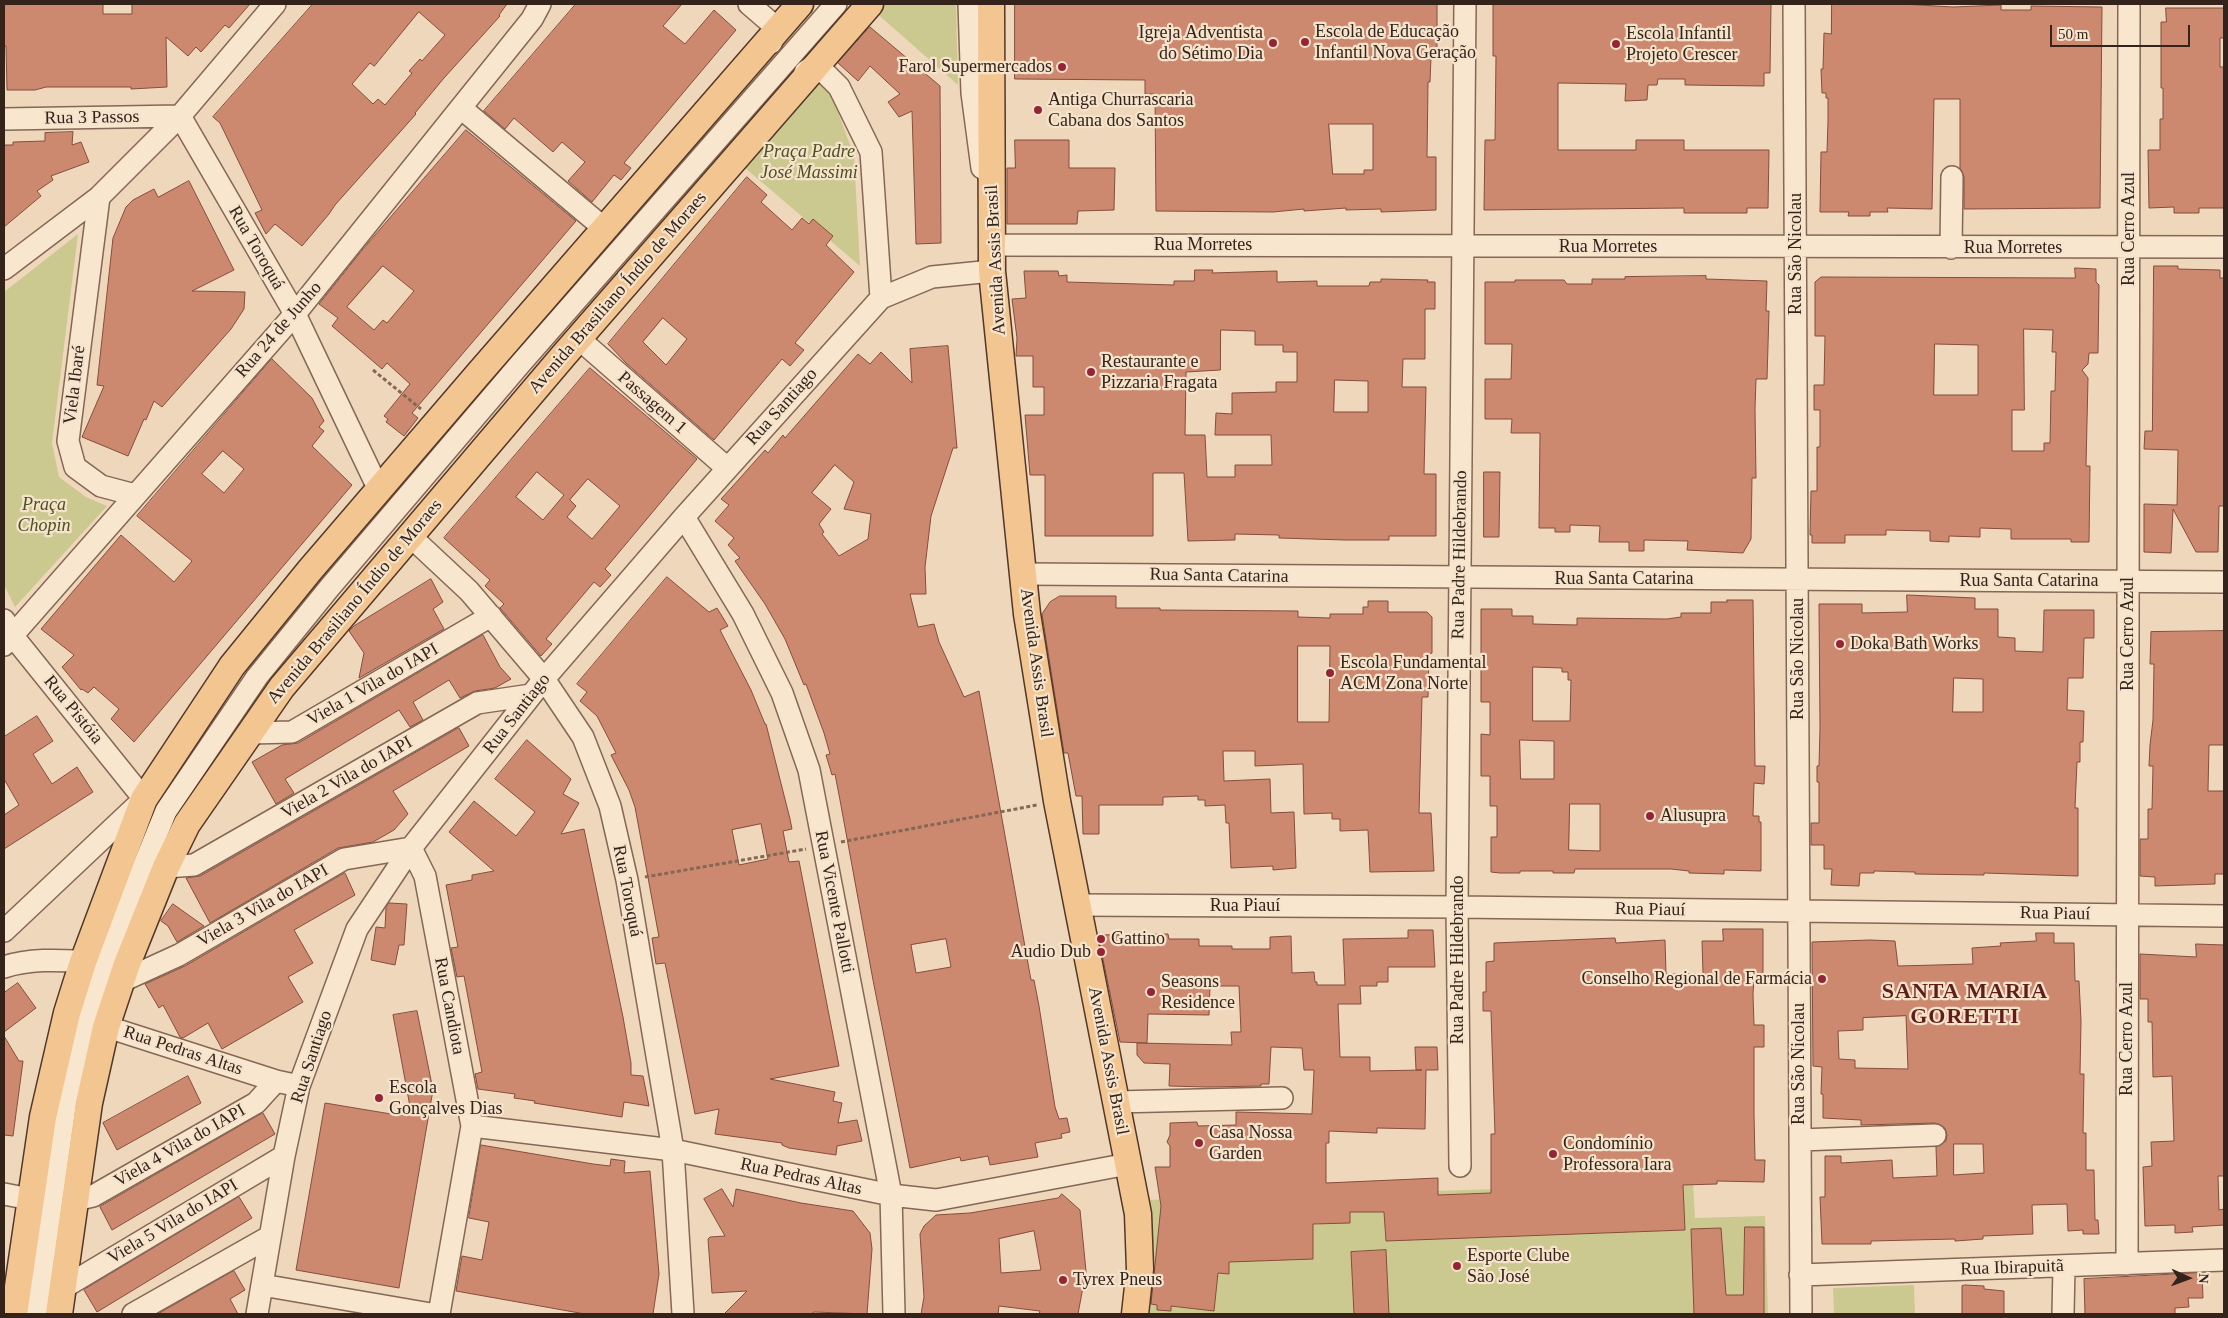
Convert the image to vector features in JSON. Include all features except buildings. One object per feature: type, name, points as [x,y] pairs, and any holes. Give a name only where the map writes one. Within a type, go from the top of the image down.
[{"type":"main road","name":"Avenida Brasiliano Índio de Moraes","points":[[59,1314],[89,1103],[86,1020],[109,967],[144,799],[232,666],[437,422],[800,4]]},
{"type":"main road","name":"Avenida Brasiliano Índio de Moraes","points":[[14,1314],[43,1117],[109,967],[166,867],[187,824],[282,688],[409,535],[578,338],[870,4]]},
{"type":"main road","name":"Avenida Assis Brasil","points":[[991,4],[992,271],[1027,614],[1076,905],[1138,1214],[1140,1269],[1135,1314]]},
{"type":"street","points":[[4,269],[99,197],[180,116],[274,4]]},
{"type":"street","name":"Rua 24 de Junho","points":[[7,633],[135,495],[295,314],[532,19],[540,4]]},
{"type":"street","points":[[725,131],[778,29],[749,4]]},
{"type":"street","points":[[4,967],[38,960],[109,967],[166,812],[257,677],[330,587],[522,363],[836,4]]},
{"type":"street","points":[[969,4],[972,93],[992,245]]},
{"type":"street","name":"Rua Padre Hildebrando","points":[[1460,1166],[1457,907],[1465,4]]},
{"type":"street","name":"Rua São Nicolau","points":[[1794,4],[1800,1314]]},
{"type":"street","name":"Rua Cerro Azul","points":[[2127,1264],[2130,4]]},
{"type":"street","points":[[725,131],[816,64],[839,87],[871,152],[881,298]]},
{"type":"street","points":[[461,108],[605,229]]},
{"type":"street","name":"Rua 3 Passos","points":[[4,119],[180,116]]},
{"type":"street","name":"Rua Toroquá","points":[[180,116],[295,314],[379,490]]},
{"type":"street","points":[[1951,248],[1952,177]]},
{"type":"street","name":"Viela Ibaré","points":[[99,197],[68,442],[75,467],[101,486],[135,495]]},
{"type":"street","points":[[70,219],[94,236]]},
{"type":"street","name":"Rua Morretes","points":[[992,245],[2224,247]]},
{"type":"street","name":"Rua Santiago","points":[[257,1314],[284,1156],[299,1086],[357,929],[411,848],[538,687],[684,516],[881,298],[932,277],[992,271]]},
{"type":"street","name":"Passagem 1","points":[[578,338],[727,468]]},
{"type":"street","name":"Rua Vicente Pallotti","points":[[684,516],[743,614],[782,693],[809,770],[891,1195],[894,1314]]},
{"type":"street","name":"Rua Toroquá","points":[[409,535],[469,591],[490,616],[538,687],[583,738],[610,806],[627,880],[673,1150],[683,1314]]},
{"type":"street","name":"Rua Santa Catarina","points":[[1023,574],[2224,582]]},
{"type":"street","points":[[232,666],[330,587]]},
{"type":"street","points":[[282,688],[330,587]]},
{"type":"street","name":"Viela 1 Vila do IAPI","points":[[250,733],[292,732],[490,616]]},
{"type":"street","name":"Rua Pistóia","points":[[7,633],[144,799]]},
{"type":"street","name":"Viela 2 Vila do IAPI","points":[[166,867],[194,865],[477,704],[538,687]]},
{"type":"street","points":[[4,930],[144,799]]},
{"type":"street","name":"Viela 3 Vila do IAPI","points":[[109,967],[178,955],[344,859],[411,848]]},
{"type":"street","name":"Rua Candiota","points":[[411,848],[425,876],[472,1126],[439,1314]]},
{"type":"street","name":"Rua Piauí","points":[[1076,905],[1457,907],[2224,916]]},
{"type":"street","points":[[36,1314],[66,1101],[86,1020]]},
{"type":"street","name":"Rua Pedras Altas","points":[[86,1020],[276,1081],[299,1086]]},
{"type":"street","name":"Viela 4 Vila do IAPI","points":[[75,1200],[93,1196],[256,1103],[276,1081]]},
{"type":"street","points":[[1116,1102],[1282,1098]]},
{"type":"street","name":"Rua Pedras Altas","points":[[472,1126],[673,1150],[891,1195],[936,1200],[1128,1164]]},
{"type":"street","points":[[1800,1140],[1935,1135]]},
{"type":"street","name":"Viela 5 Vila do IAPI","points":[[63,1288],[284,1156]]},
{"type":"street","points":[[4,1194],[30,1199]]},
{"type":"street","points":[[133,1314],[270,1237]]},
{"type":"street","name":"Rua Ibirapuitã","points":[[1800,1275],[2224,1260]]},
{"type":"street","points":[[2063,1314],[2064,1266]]},
{"type":"street","points":[[262,1285],[431,1314]]},
{"type":"path","points":[[374,370],[437,422]]},
{"type":"green space","points":[[878,4],[956,4],[958,85],[873,10]]},
{"type":"green space","name":"Praça Padre José Massimi","points":[[817,81],[833,98],[854,156],[860,266],[744,167]]},
{"type":"green space","name":"Praça Chopin","points":[[78,234],[52,443],[59,477],[86,497],[107,506],[15,607],[4,585],[4,292]]},
{"type":"green space","name":"Esporte Clube São José","points":[[1693,1183],[1695,1218],[1765,1216],[1768,1314],[1149,1314],[1146,1200]]},
{"type":"green space","points":[[1914,1285],[1915,1314],[1834,1314],[1833,1288]]},
{"type":"place","name":"Escola de Educação Infantil Nova Geração","points":[[1305,42]]},
{"type":"place","name":"Igreja Adventista do Sétimo Dia","points":[[1273,43]]},
{"type":"place","name":"Escola Infantil Projeto Crescer","points":[[1616,44]]},
{"type":"place","name":"Farol Supermercados","points":[[1062,67]]},
{"type":"place","name":"Antiga Churrascaria Cabana dos Santos","points":[[1038,110]]},
{"type":"place","name":"Restaurante e Pizzaria Fragata","points":[[1091,372]]},
{"type":"place","name":"Doka Bath Works","points":[[1840,644]]},
{"type":"place","name":"Escola Fundamental ACM Zona Norte","points":[[1330,673]]},
{"type":"place","name":"Alusupra","points":[[1650,816]]},
{"type":"place","name":"Gattino","points":[[1101,939]]},
{"type":"place","name":"Audio Dub","points":[[1101,952]]},
{"type":"place","name":"Conselho Regional de Farmácia","points":[[1822,979]]},
{"type":"place","name":"Seasons Residence","points":[[1151,992]]},
{"type":"place","name":"Escola Gonçalves Dias","points":[[379,1098]]},
{"type":"place","name":"Casa Nossa Garden","points":[[1199,1143]]},
{"type":"place","name":"Condomínio Professora Iara","points":[[1553,1154]]},
{"type":"place","name":"Esporte Clube São José","points":[[1457,1266]]},
{"type":"place","name":"Tyrex Pneus","points":[[1063,1280]]},
{"type":"district","name":"SANTA MARIA GORETTI","points":[[1965,1004]]}]
